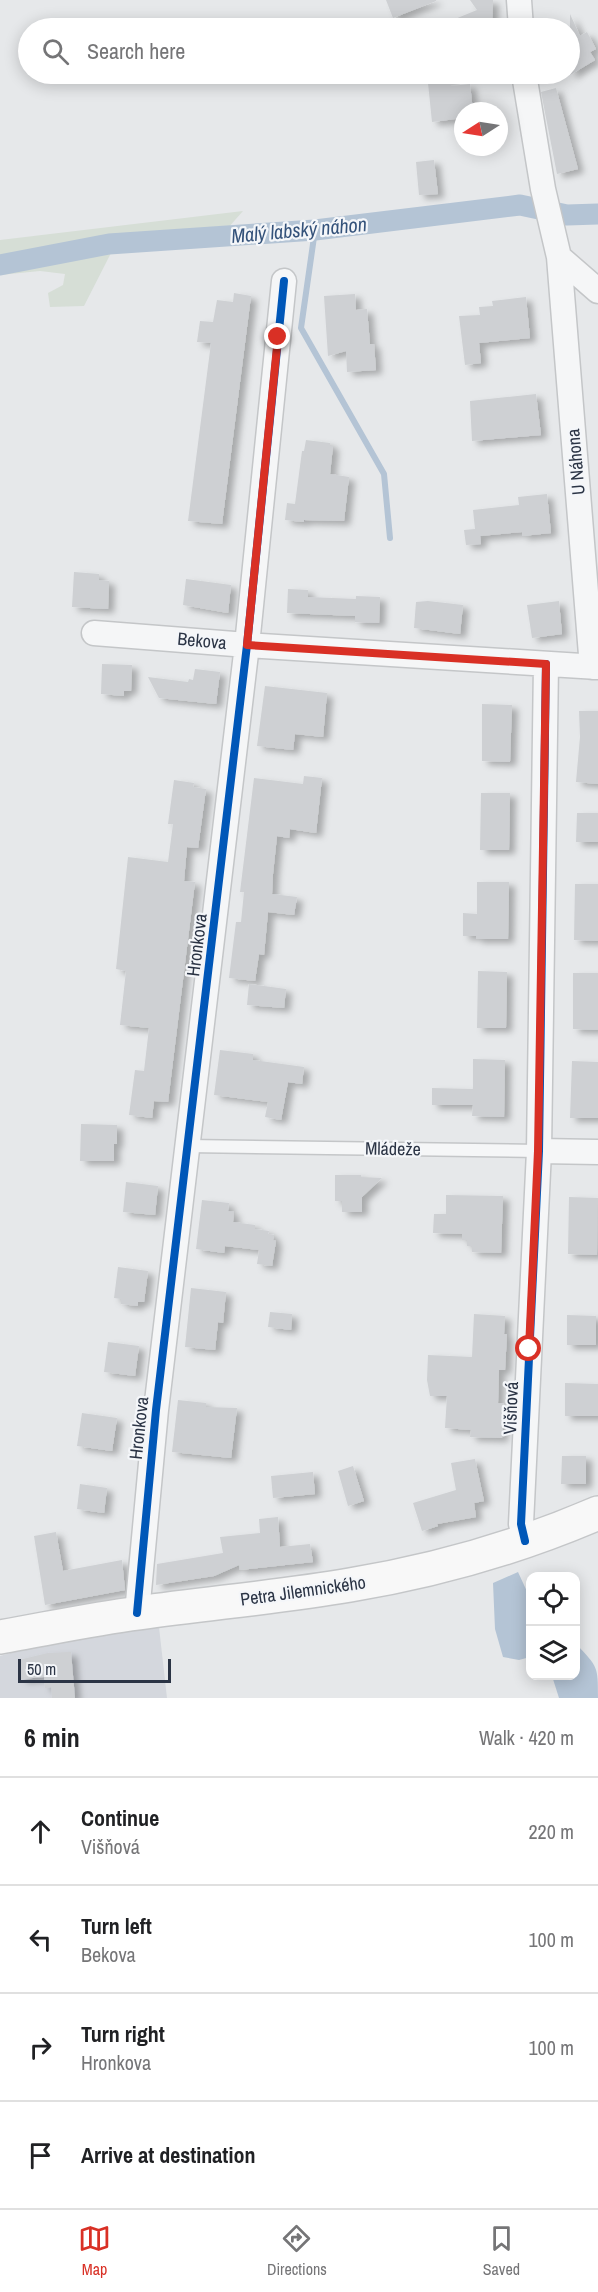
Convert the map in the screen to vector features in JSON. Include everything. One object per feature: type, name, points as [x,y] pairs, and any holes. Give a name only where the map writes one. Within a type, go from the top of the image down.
[{"type":"street","points":[[519,0],[520,18]]},
{"type":"street","name":"U Náhona","points":[[526,84],[543,189],[559,257],[595,667]]},
{"type":"street","points":[[559,257],[598,291]]},
{"type":"street","name":"Hronkova","points":[[137,1613],[156,1410],[247,645],[284,281]]},
{"type":"street","name":"Bekova","points":[[94,633],[595,667]]},
{"type":"street","name":"Višňová","points":[[525,1541],[521,1524],[538,1151],[546,664]]},
{"type":"street","name":"Mládeže","points":[[538,1151],[598,1152]]},
{"type":"street","name":"Petra Jilemnického","points":[[0,1637],[137,1613],[349,1586],[469,1559],[525,1541],[598,1513]]},
{"type":"lane","name":"Mládeže","points":[[188,1146],[538,1151]]},
{"type":"shaded area","points":[[243,211],[212,246],[111,253],[84,306],[50,307],[48,293],[63,285],[65,274],[40,271],[0,275],[0,240]]},
{"type":"shaded area","points":[[159,1627],[167,1698],[0,1698],[0,1656],[46,1643]]},
{"type":"water","points":[[518,1572],[526,1589],[526,1658],[519,1660],[503,1657],[495,1629],[493,1583]]},
{"type":"water","points":[[580,1648],[593,1663],[597,1673],[598,1698],[559,1698],[553,1680],[580,1680]]},
{"type":"building","points":[[386,0],[436,0],[436,1],[393,18]]},
{"type":"building","points":[[470,0],[493,0],[492,18],[457,18],[477,10]]},
{"type":"building","points":[[587,32],[596,49],[590,52],[595,60],[580,69],[580,36]]},
{"type":"building","points":[[428,84],[451,84],[451,86],[470,84],[472,102],[454,102],[454,119],[432,122]]},
{"type":"building","points":[[556,88],[578,169],[557,174],[541,92]]},
{"type":"building","points":[[434,160],[438,194],[419,195],[416,162]]},
{"type":"building","points":[[234,293],[251,296],[222,524],[188,521],[211,343],[197,342],[200,321],[213,322],[217,300],[233,302]]},
{"type":"building","points":[[355,294],[356,310],[367,309],[370,344],[374,344],[376,370],[347,372],[346,351],[328,356],[324,296]]},
{"type":"building","points":[[526,297],[530,338],[479,343],[481,363],[465,365],[459,316],[480,315],[479,307],[493,306],[492,301]]},
{"type":"building","points":[[536,394],[541,435],[472,441],[470,401]]},
{"type":"building","points":[[306,440],[330,443],[330,446],[333,446],[330,474],[349,477],[344,521],[285,520],[287,503],[295,504],[302,451],[304,451]]},
{"type":"building","points":[[547,494],[551,533],[522,536],[522,532],[480,536],[481,544],[466,545],[464,530],[475,529],[473,510],[519,505],[518,497]]},
{"type":"building","points":[[74,572],[99,574],[99,580],[109,581],[108,609],[72,607]]},
{"type":"building","points":[[186,579],[231,585],[228,613],[183,605]]},
{"type":"building","points":[[288,589],[308,590],[308,597],[356,599],[356,596],[380,597],[379,623],[355,622],[355,616],[287,613]]},
{"type":"building","points":[[559,601],[562,634],[532,638],[527,605]]},
{"type":"building","points":[[416,602],[463,605],[460,634],[414,628]]},
{"type":"building","points":[[102,664],[132,665],[131,691],[124,691],[124,696],[101,694]]},
{"type":"building","points":[[195,669],[220,672],[216,704],[159,698],[148,677],[188,682],[189,679],[193,680]]},
{"type":"building","points":[[265,686],[327,693],[323,737],[295,734],[293,750],[257,746]]},
{"type":"building","points":[[482,704],[512,705],[510,762],[482,761]]},
{"type":"building","points":[[579,711],[598,711],[598,784],[576,782],[580,737]]},
{"type":"building","points":[[304,776],[322,778],[316,833],[290,829],[289,838],[277,836],[273,874],[272,894],[297,897],[294,915],[268,912],[264,955],[259,954],[255,981],[229,978],[236,922],[241,922],[244,892],[240,892],[254,778],[303,784]]},
{"type":"building","points":[[174,780],[194,783],[193,787],[206,789],[198,848],[187,847],[184,881],[195,882],[168,1102],[154,1101],[152,1118],[129,1115],[135,1070],[144,1071],[149,1028],[120,1025],[126,971],[116,969],[128,857],[168,862],[173,824],[168,824]]},
{"type":"building","points":[[481,793],[510,793],[509,850],[480,850]]},
{"type":"building","points":[[577,813],[598,813],[598,842],[576,842]]},
{"type":"building","points":[[477,882],[509,882],[508,939],[476,939],[476,936],[463,936],[463,913],[477,914]]},
{"type":"building","points":[[575,884],[598,884],[598,941],[574,940]]},
{"type":"building","points":[[478,971],[507,972],[506,1028],[477,1028]]},
{"type":"building","points":[[573,973],[598,973],[598,1030],[573,1029]]},
{"type":"building","points":[[249,984],[286,989],[284,1008],[247,1005]]},
{"type":"building","points":[[220,1050],[253,1054],[253,1060],[304,1067],[302,1084],[288,1082],[281,1120],[265,1117],[268,1102],[214,1095]]},
{"type":"building","points":[[473,1059],[505,1060],[504,1117],[472,1116],[473,1105],[432,1105],[432,1088],[473,1089]]},
{"type":"building","points":[[572,1061],[598,1062],[598,1118],[570,1118]]},
{"type":"building","points":[[81,1124],[117,1125],[114,1161],[80,1161]]},
{"type":"building","points":[[335,1175],[382,1178],[362,1197],[362,1212],[342,1212],[342,1201],[335,1201]]},
{"type":"building","points":[[126,1182],[158,1186],[155,1215],[123,1212]]},
{"type":"building","points":[[446,1195],[503,1196],[501,1253],[472,1252],[472,1246],[467,1246],[467,1240],[462,1240],[462,1234],[433,1233],[434,1214],[446,1214]]},
{"type":"building","points":[[569,1197],[598,1198],[597,1255],[568,1254]]},
{"type":"building","points":[[202,1200],[229,1203],[228,1211],[234,1212],[233,1222],[255,1225],[255,1229],[269,1231],[268,1234],[274,1235],[273,1240],[276,1241],[272,1266],[257,1264],[259,1250],[225,1246],[224,1253],[196,1249]]},
{"type":"building","points":[[118,1267],[148,1271],[144,1302],[138,1302],[138,1306],[121,1304],[121,1299],[114,1298]]},
{"type":"building","points":[[191,1288],[226,1292],[223,1323],[218,1322],[215,1350],[185,1347]]},
{"type":"building","points":[[270,1312],[292,1314],[291,1330],[268,1327]]},
{"type":"building","points":[[474,1314],[505,1316],[504,1334],[507,1334],[505,1370],[499,1370],[498,1403],[504,1404],[502,1438],[470,1437],[471,1430],[445,1428],[447,1396],[430,1396],[427,1380],[428,1355],[472,1357]]},
{"type":"building","points":[[567,1315],[596,1316],[596,1345],[567,1345]]},
{"type":"building","points":[[108,1342],[139,1346],[135,1376],[104,1372]]},
{"type":"building","points":[[565,1383],[598,1384],[598,1416],[565,1416]]},
{"type":"building","points":[[178,1400],[206,1403],[206,1407],[237,1408],[231,1458],[172,1452]]},
{"type":"building","points":[[82,1413],[117,1418],[112,1451],[77,1446]]},
{"type":"building","points":[[562,1456],[586,1456],[586,1484],[561,1484]]},
{"type":"building","points":[[475,1459],[484,1501],[474,1503],[476,1517],[437,1524],[438,1526],[422,1531],[413,1503],[456,1490],[451,1463]]},
{"type":"building","points":[[353,1466],[364,1501],[348,1506],[338,1471]]},
{"type":"building","points":[[313,1472],[315,1494],[273,1498],[271,1476]]},
{"type":"building","points":[[80,1484],[107,1488],[104,1513],[77,1509]]},
{"type":"building","points":[[278,1517],[280,1547],[310,1544],[313,1562],[240,1570],[239,1565],[214,1576],[156,1585],[157,1564],[223,1553],[220,1537],[260,1533],[259,1519]]},
{"type":"building","points":[[56,1532],[63,1571],[122,1560],[125,1590],[45,1605],[34,1536]]},
{"type":"building","points":[[71,1652],[75,1698],[52,1698],[51,1687],[45,1688],[44,1677],[21,1679],[19,1660],[48,1653]]},
{"type":"waterway","name":"Malý labský náhon","points":[[0,265],[109,244],[315,230],[520,205],[567,215],[598,214]]},
{"type":"waterway","points":[[315,230],[301,328],[384,474],[390,538]]},
{"type":"cycle path","points":[[137,1613],[156,1410],[247,645],[284,281]]},
{"type":"cycle path","points":[[525,1541],[521,1524],[539,1151],[546,664]]},
{"type":"route","points":[[278,337],[247,645],[546,664],[538,1151],[529,1349]]}]
